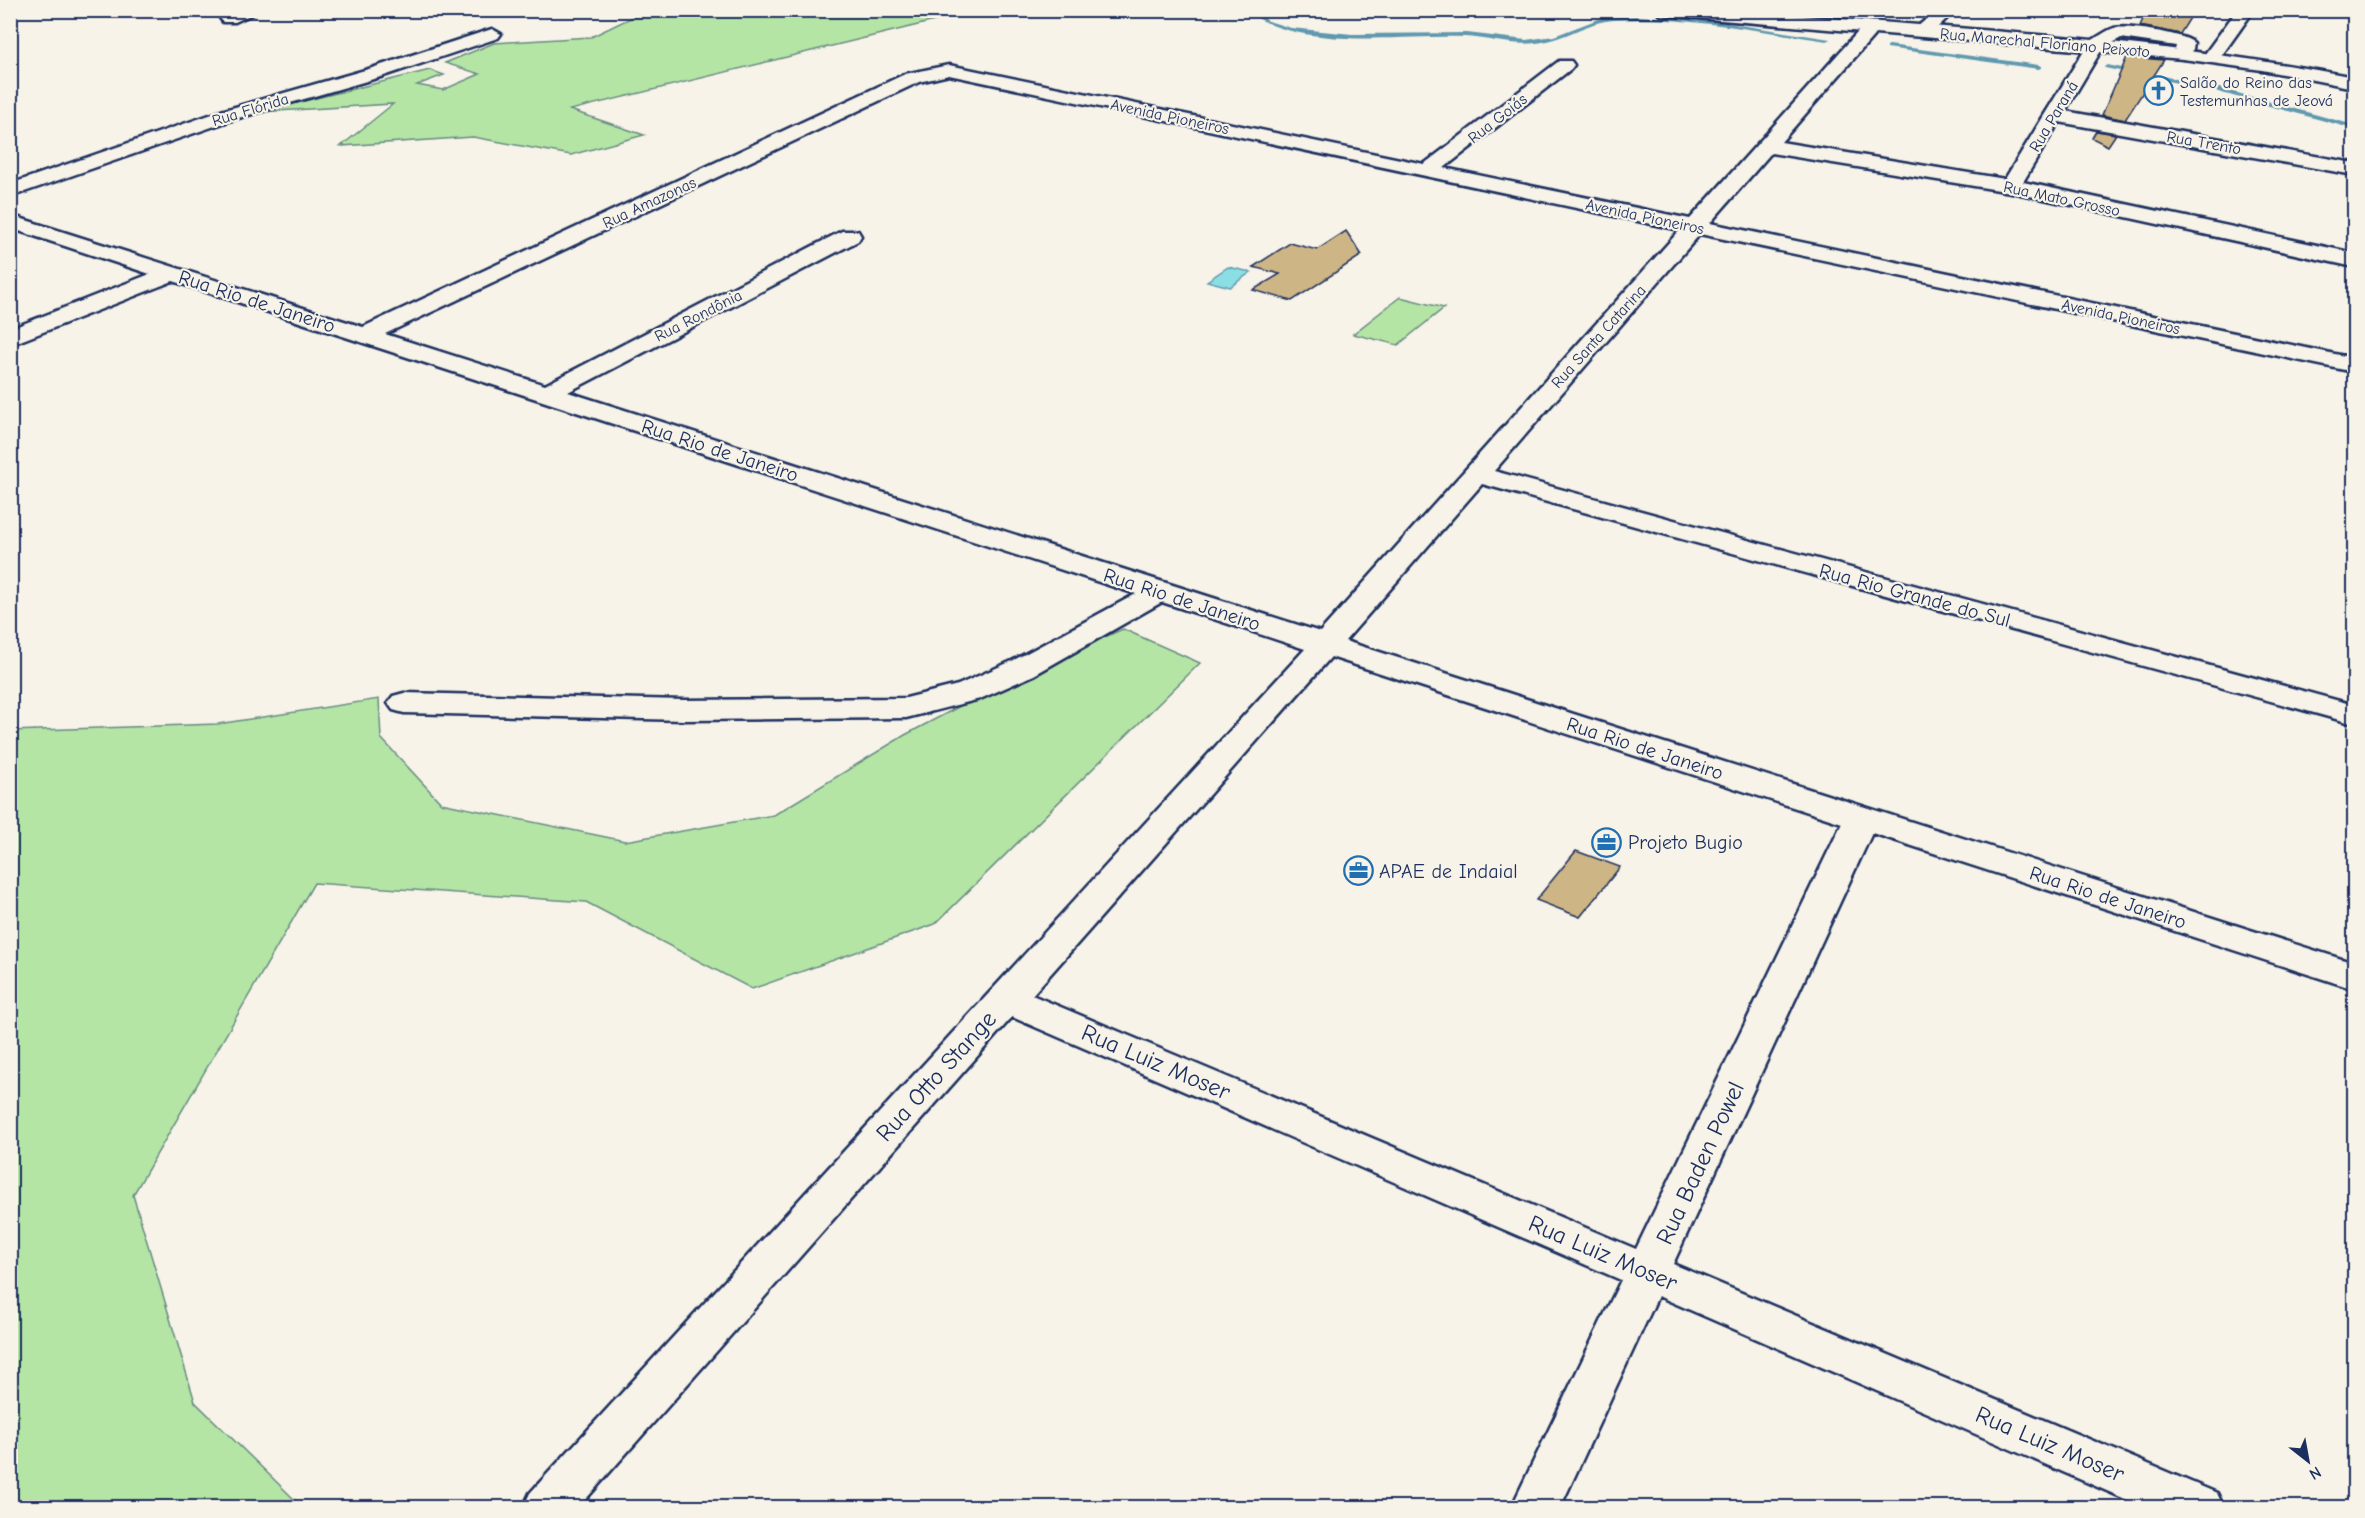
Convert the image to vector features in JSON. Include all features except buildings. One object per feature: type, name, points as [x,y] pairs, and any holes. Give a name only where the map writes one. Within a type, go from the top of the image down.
[{"type":"street","points":[[229,18],[253,10]]},
{"type":"street","name":"Rua Marechal Floriano Peixoto","points":[[1661,10],[1747,14],[1871,28],[2182,54],[2355,83]]},
{"type":"street","points":[[1922,32],[1948,10]]},
{"type":"street","points":[[2211,58],[2246,10]]},
{"type":"street","name":"Rua Santa Catarina","points":[[1325,645],[1871,28]]},
{"type":"street","name":"Rua Flórida","points":[[10,191],[228,115],[378,72],[492,34]]},
{"type":"street","name":"Rua Paraná","points":[[2010,186],[2095,46]]},
{"type":"street","name":"Rua Goiás","points":[[1428,170],[1565,65]]},
{"type":"street","name":"Avenida Pioneiros","points":[[936,71],[962,72],[2355,365]]},
{"type":"street","name":"Rua Amazonas","points":[[364,335],[901,83],[936,71]]},
{"type":"street","name":"Rua Trento","points":[[2053,115],[2355,169]]},
{"type":"street","name":"Rua Mato Grosso","points":[[1767,146],[2010,186],[2355,260]]},
{"type":"street","name":"Rua Rio de Janeiro","points":[[10,221],[2355,976]]},
{"type":"street","name":"Rua Rondônia","points":[[546,394],[850,236]]},
{"type":"street","points":[[10,338],[172,273]]},
{"type":"street","name":"Rua Rio Grande do Sul","points":[[1476,474],[2355,715]]},
{"type":"street","points":[[404,703],[684,710],[906,708],[969,692],[1023,668],[1139,605],[1158,591]]},
{"type":"street","name":"Rua Otto Stange","points":[[547,1508],[1325,645]]},
{"type":"street","name":"Rua Baden Powel","points":[[1535,1508],[1862,818]]},
{"type":"street","name":"Rua Luiz Moser","points":[[1006,999],[2200,1508]]},
{"type":"green space","points":[[645,11],[965,11],[959,15],[570,110],[644,135],[571,155],[473,137],[341,146],[393,104],[260,112],[430,70],[444,75],[417,85],[443,90],[480,74],[445,63],[494,43],[591,37]]},
{"type":"green space","points":[[1400,297],[1444,308],[1398,345],[1353,334]]},
{"type":"green space","points":[[1123,629],[1200,663],[935,924],[752,989],[586,902],[314,883],[133,1195],[195,1402],[302,1507],[11,1507],[10,731],[218,724],[379,699],[381,738],[441,803],[625,841],[774,815],[905,735],[1027,671]]},
{"type":"water","points":[[1228,267],[1251,272],[1230,287],[1207,281]]},
{"type":"waterway","points":[[1249,10],[1266,22],[1290,30],[1352,36],[1467,35],[1526,42],[1557,37],[1601,20],[1639,18],[1720,24],[1827,39]]},
{"type":"waterway","points":[[1889,47],[2039,67]]},
{"type":"waterway","points":[[2107,67],[2212,88],[2354,127]]},
{"type":"place","name":"Salão do Reino das Testemunhas de Jeová","points":[[2159,91]]},
{"type":"place","name":"Projeto Bugio","points":[[1607,842]]},
{"type":"place","name":"APAE de Indaial","points":[[1358,871]]}]
